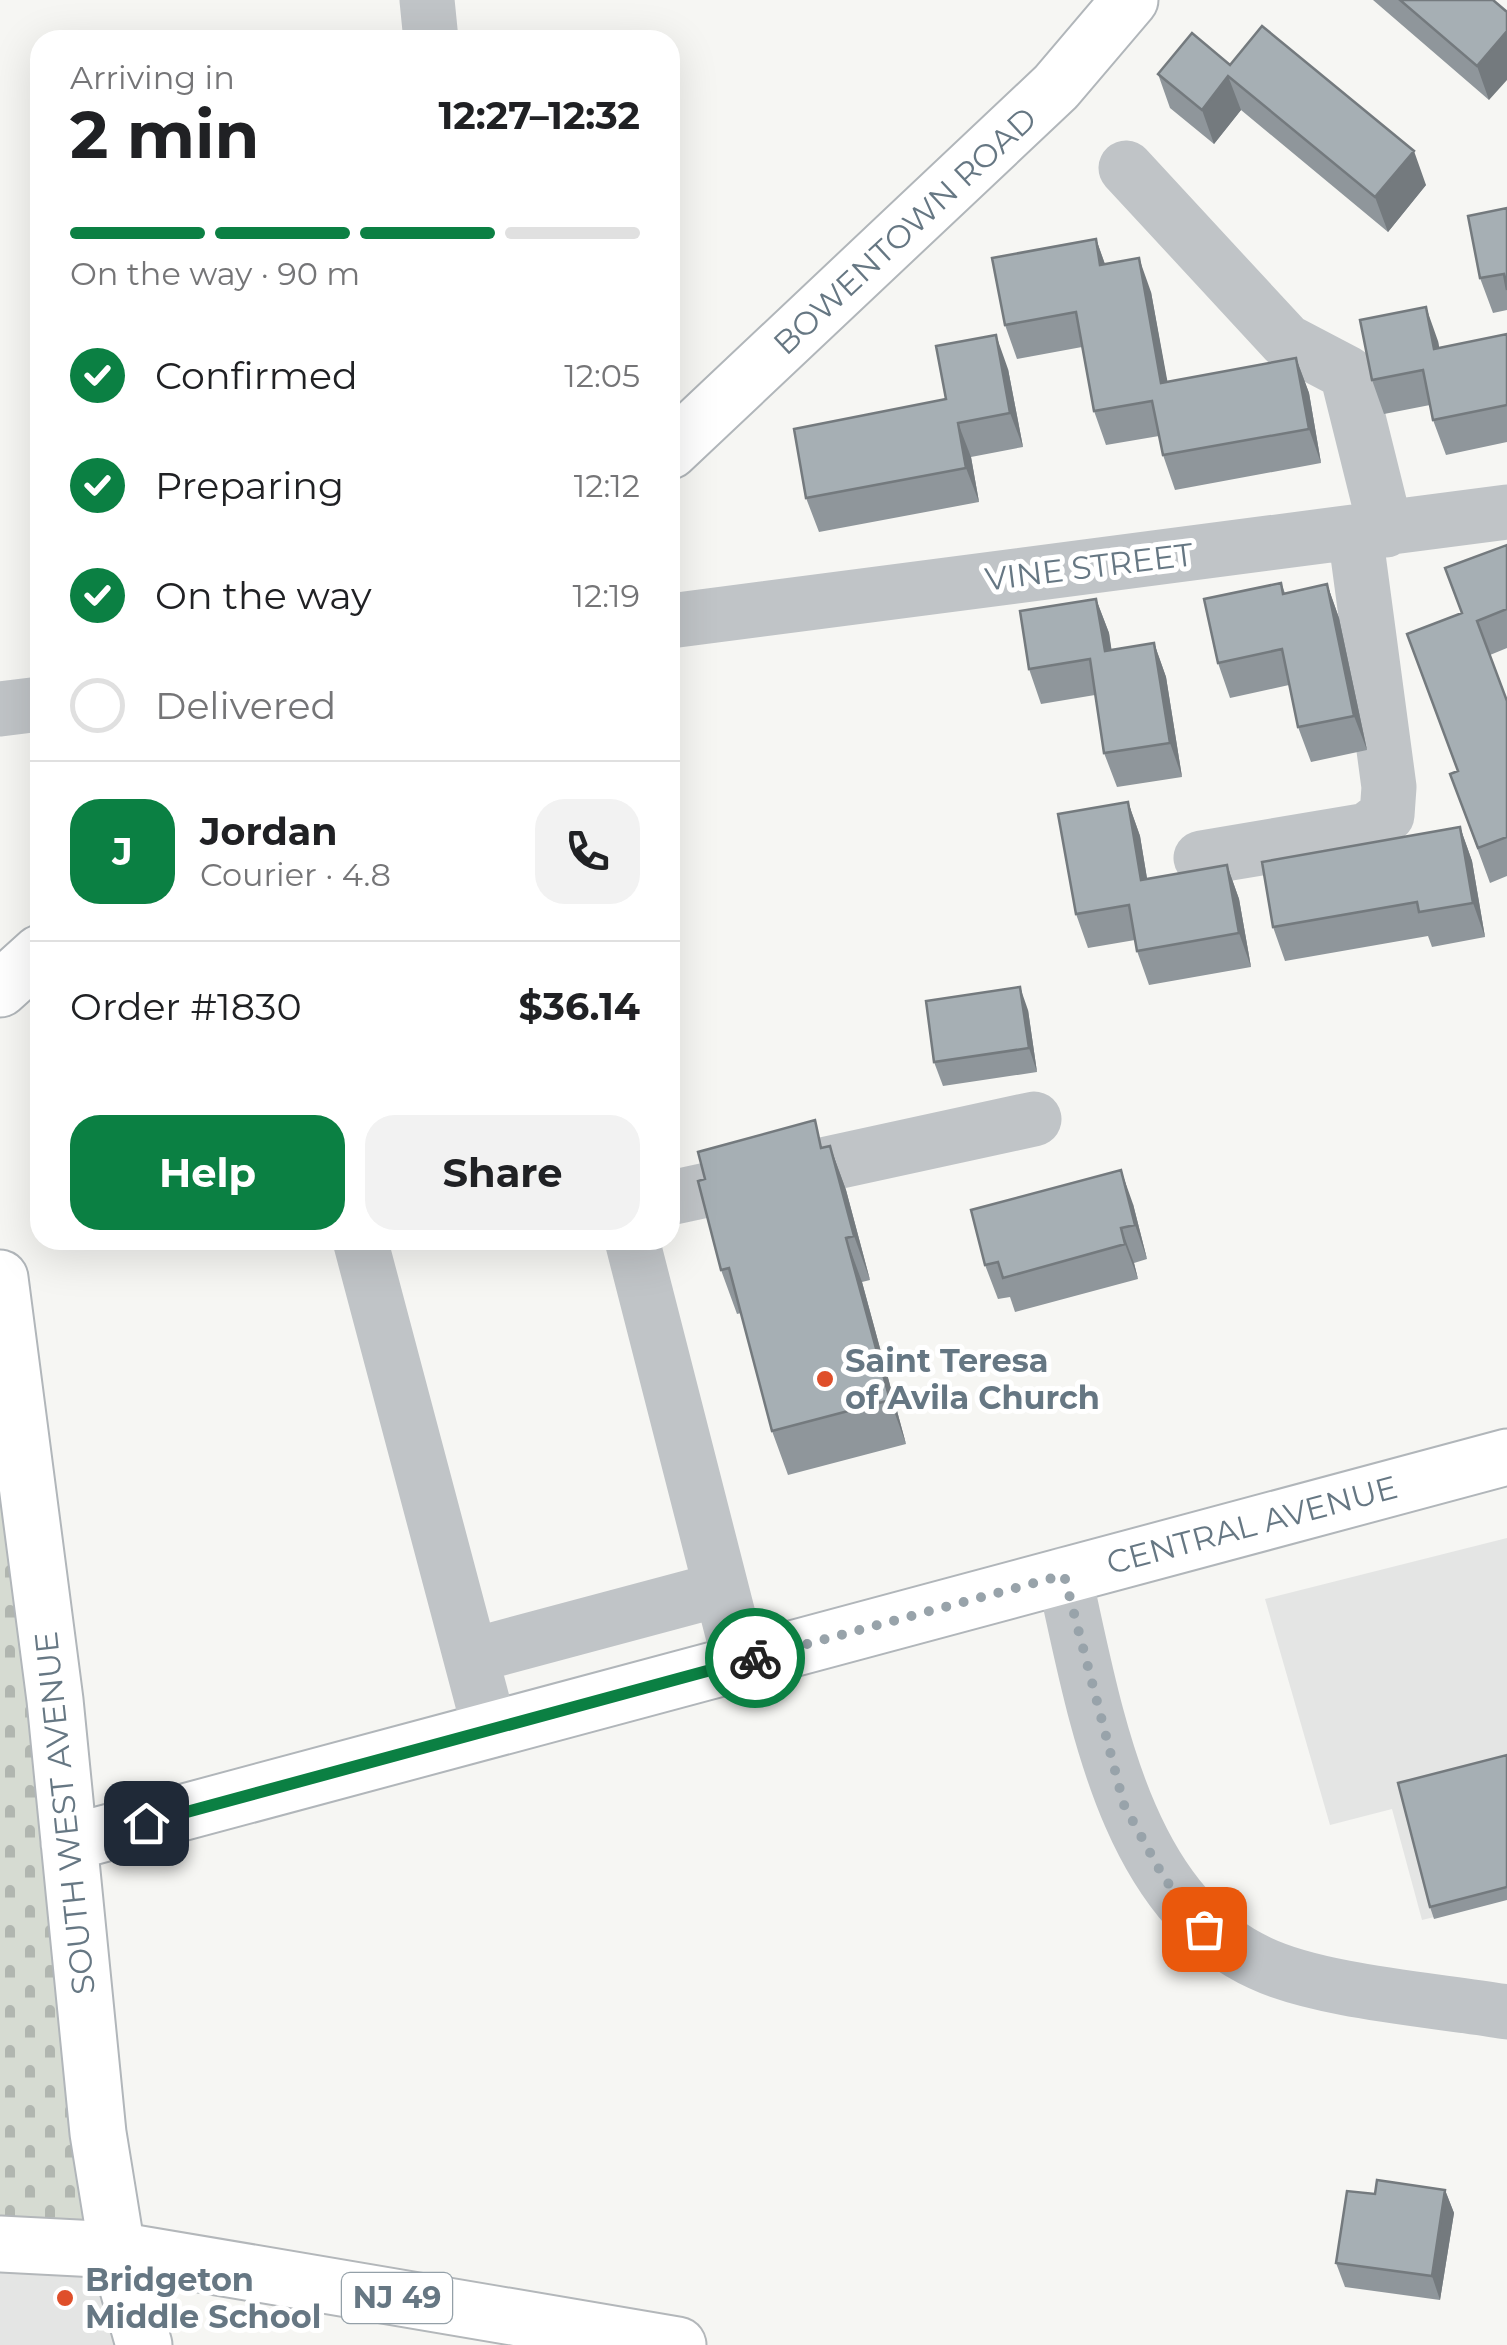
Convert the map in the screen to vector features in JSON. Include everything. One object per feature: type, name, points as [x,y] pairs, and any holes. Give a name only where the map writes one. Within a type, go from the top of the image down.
[{"type":"main road","name":"BOWENTOWN ROAD","points":[[680,442],[1030,113],[1130,0]]},
{"type":"main road","points":[[0,988],[30,962]]},
{"type":"main road","name":"SOUTH WEST AVENUE","points":[[0,1278],[69,1843],[98,2133],[117,2250],[144,2345]]},
{"type":"main road","name":"CENTRAL AVENUE","points":[[69,1843],[1507,1457]]},
{"type":"main road","name":"NJ 49","points":[[0,2244],[117,2250],[678,2345]]},
{"type":"street","points":[[426,0],[430,30]]},
{"type":"street","points":[[1126,168],[1286,341],[1347,373],[1370,531],[1389,787],[1387,815],[1367,830],[1201,858]]},
{"type":"street","name":"VINE STREET","points":[[680,620],[1507,512]]},
{"type":"street","points":[[0,709],[30,705]]},
{"type":"street","points":[[680,1196],[1034,1119]]},
{"type":"street","points":[[363,1250],[490,1730]]},
{"type":"street","points":[[635,1250],[740,1662]]},
{"type":"street","points":[[1064,1575],[1124,1805],[1164,1878],[1204,1929],[1260,1964],[1313,1980],[1507,2012]]},
{"type":"street","points":[[472,1656],[721,1589]]},
{"type":"shaded area","points":[[1507,1538],[1507,1899],[1422,1920],[1392,1809],[1330,1825],[1265,1599]]},
{"type":"shaded area","name":"Bridgeton Middle School","points":[[0,2246],[117,2250],[144,2345],[0,2345]]},
{"type":"green space","points":[[0,1279],[117,2250],[0,2244]]},
{"type":"building","points":[[1400,0],[1493,0],[1507,12],[1507,31],[1477,66]]},
{"type":"building","points":[[1262,26],[1414,151],[1375,197],[1228,76],[1202,110],[1158,74],[1192,33],[1230,65]]},
{"type":"building","points":[[1507,208],[1507,290],[1504,274],[1480,278],[1468,216]]},
{"type":"building","points":[[1096,239],[1100,265],[1139,258],[1161,383],[1296,358],[1309,429],[1163,455],[1152,401],[1094,411],[1076,312],[1005,325],[992,258]]},
{"type":"building","points":[[1426,307],[1434,349],[1507,334],[1507,405],[1433,420],[1423,370],[1372,380],[1360,320]]},
{"type":"building","points":[[996,335],[1010,413],[958,423],[966,468],[806,498],[794,429],[946,399],[936,346]]},
{"type":"building","points":[[1507,545],[1507,609],[1477,621],[1507,701],[1507,837],[1478,848],[1450,774],[1458,771],[1407,634],[1462,613],[1445,568]]},
{"type":"building","points":[[1281,583],[1283,594],[1327,584],[1354,716],[1298,727],[1282,649],[1218,663],[1204,599]]},
{"type":"building","points":[[1096,599],[1105,651],[1154,643],[1170,743],[1104,753],[1090,659],[1029,669],[1020,611]]},
{"type":"building","points":[[1128,802],[1141,880],[1227,865],[1239,933],[1137,951],[1129,905],[1076,914],[1058,814]]},
{"type":"building","points":[[1460,827],[1473,903],[1419,912],[1417,902],[1273,927],[1262,862]]},
{"type":"building","points":[[1020,987],[1029,1048],[934,1062],[926,1001]]},
{"type":"building","name":"Saint Teresa of Avila Church","points":[[815,1120],[821,1148],[830,1146],[854,1236],[846,1238],[890,1400],[772,1431],[729,1268],[721,1270],[698,1181],[705,1179],[698,1152]]},
{"type":"building","points":[[1121,1170],[1135,1225],[1121,1228],[1125,1244],[1003,1278],[998,1262],[985,1265],[971,1210]]},
{"type":"building","points":[[1507,1755],[1507,1887],[1430,1907],[1398,1783]]},
{"type":"building","points":[[1377,2180],[1445,2190],[1432,2276],[1336,2263],[1347,2191],[1375,2194]]},
{"type":"way so far","points":[[755,1658],[1064,1575],[1090,1688],[1124,1805],[1164,1878],[1204,1929]]},
{"type":"place","name":"Saint Teresa of Avila Church","points":[[825,1379]]},
{"type":"place","name":"Bridgeton Middle School","points":[[65,2298]]},
{"type":"route","points":[[146,1823],[755,1658]]}]
